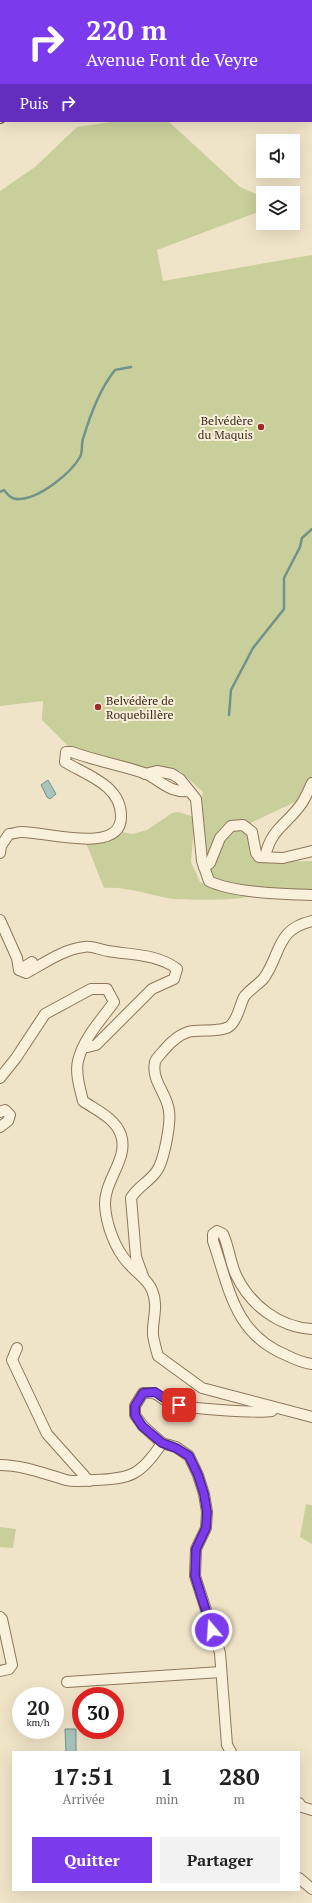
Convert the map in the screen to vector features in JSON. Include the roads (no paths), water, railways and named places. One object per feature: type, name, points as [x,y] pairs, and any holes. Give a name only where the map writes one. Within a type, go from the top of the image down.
[{"type":"street","points":[[0,854],[1,846],[9,834],[21,832],[82,840],[112,834],[121,825],[122,815],[118,799],[106,786],[91,775],[65,762],[66,752],[72,752],[145,774],[164,786],[182,792],[189,791]]},
{"type":"street","points":[[145,774],[157,771],[172,774],[180,779],[196,799],[200,850],[209,880],[219,886],[281,894],[312,895]]},
{"type":"street","points":[[265,857],[268,844],[274,834],[303,803],[312,783]]},
{"type":"street","points":[[204,867],[210,863],[220,838],[231,826],[243,825],[252,832],[256,853],[259,857],[283,858],[312,851]]},
{"type":"street","points":[[0,912],[0,917]]},
{"type":"street","points":[[0,920],[25,959]]},
{"type":"street","points":[[143,1276],[136,1257],[131,1198],[135,1191],[156,1172],[166,1148],[170,1111],[164,1095],[154,1077],[155,1061],[171,1042],[186,1032],[203,1029],[224,1030],[231,1025],[245,996],[264,978],[284,938],[291,929],[302,923],[312,921]]},
{"type":"street","points":[[19,970],[26,974],[73,949],[85,946],[107,951],[131,953],[168,962],[177,970],[174,979],[152,989],[96,1045],[83,1048]]},
{"type":"street","points":[[160,952],[168,958],[168,962]]},
{"type":"street","points":[[19,970],[25,959]]},
{"type":"street","points":[[19,970],[25,959]]},
{"type":"street","points":[[0,1078],[16,1058],[45,1014],[91,989],[107,989],[114,1002],[92,1032],[83,1048],[78,1061],[79,1082],[83,1101],[113,1121],[121,1135],[122,1154],[109,1184],[105,1204],[110,1228],[118,1251],[129,1264],[143,1276],[152,1288],[157,1302],[153,1335],[158,1356],[202,1388],[312,1417]]},
{"type":"street","points":[[0,1112],[5,1110],[10,1115],[8,1121],[0,1127]]},
{"type":"street","points":[[312,1329],[301,1328],[277,1321],[265,1311],[248,1293],[236,1275],[223,1234],[217,1231],[213,1234],[213,1241],[231,1298],[248,1330],[274,1351],[305,1363],[312,1364]]},
{"type":"street","points":[[17,1348],[12,1360],[47,1434],[89,1481]]},
{"type":"street","points":[[230,1751],[227,1745],[220,1653],[195,1576],[196,1549],[206,1528],[207,1512],[204,1494],[198,1475],[189,1456],[176,1448],[162,1443],[142,1426],[135,1415],[135,1406],[143,1393],[155,1392],[171,1403],[187,1406],[248,1412],[271,1411],[278,1409]]},
{"type":"street","points":[[0,1465],[12,1465],[69,1480],[89,1481],[120,1479],[135,1474],[149,1463],[162,1443]]},
{"type":"street","points":[[0,1617],[2,1619],[12,1665],[9,1670],[0,1671]]},
{"type":"street","points":[[67,1682],[221,1672]]},
{"type":"street","points":[[300,1804],[302,1807],[312,1810]]},
{"type":"street","points":[[300,1879],[312,1889]]},
{"type":"water","points":[[48,780],[56,794],[50,799],[47,797],[41,785]]},
{"type":"water","points":[[65,1729],[72,1729],[72,1739],[76,1739],[76,1751],[66,1751]]},
{"type":"waterway","points":[[0,492],[4,490],[14,499],[27,498],[45,490],[62,477],[76,463],[81,455],[82,441],[89,421],[96,403],[109,378],[115,370],[131,367]]},
{"type":"waterway","points":[[229,715],[231,690],[253,648],[284,609],[284,578],[300,547],[302,538],[312,529]]},
{"type":"place","name":"Belvédère du Maquis","points":[[261,427]]},
{"type":"place","name":"Belvédère de Roquebillère","points":[[98,707]]}]
